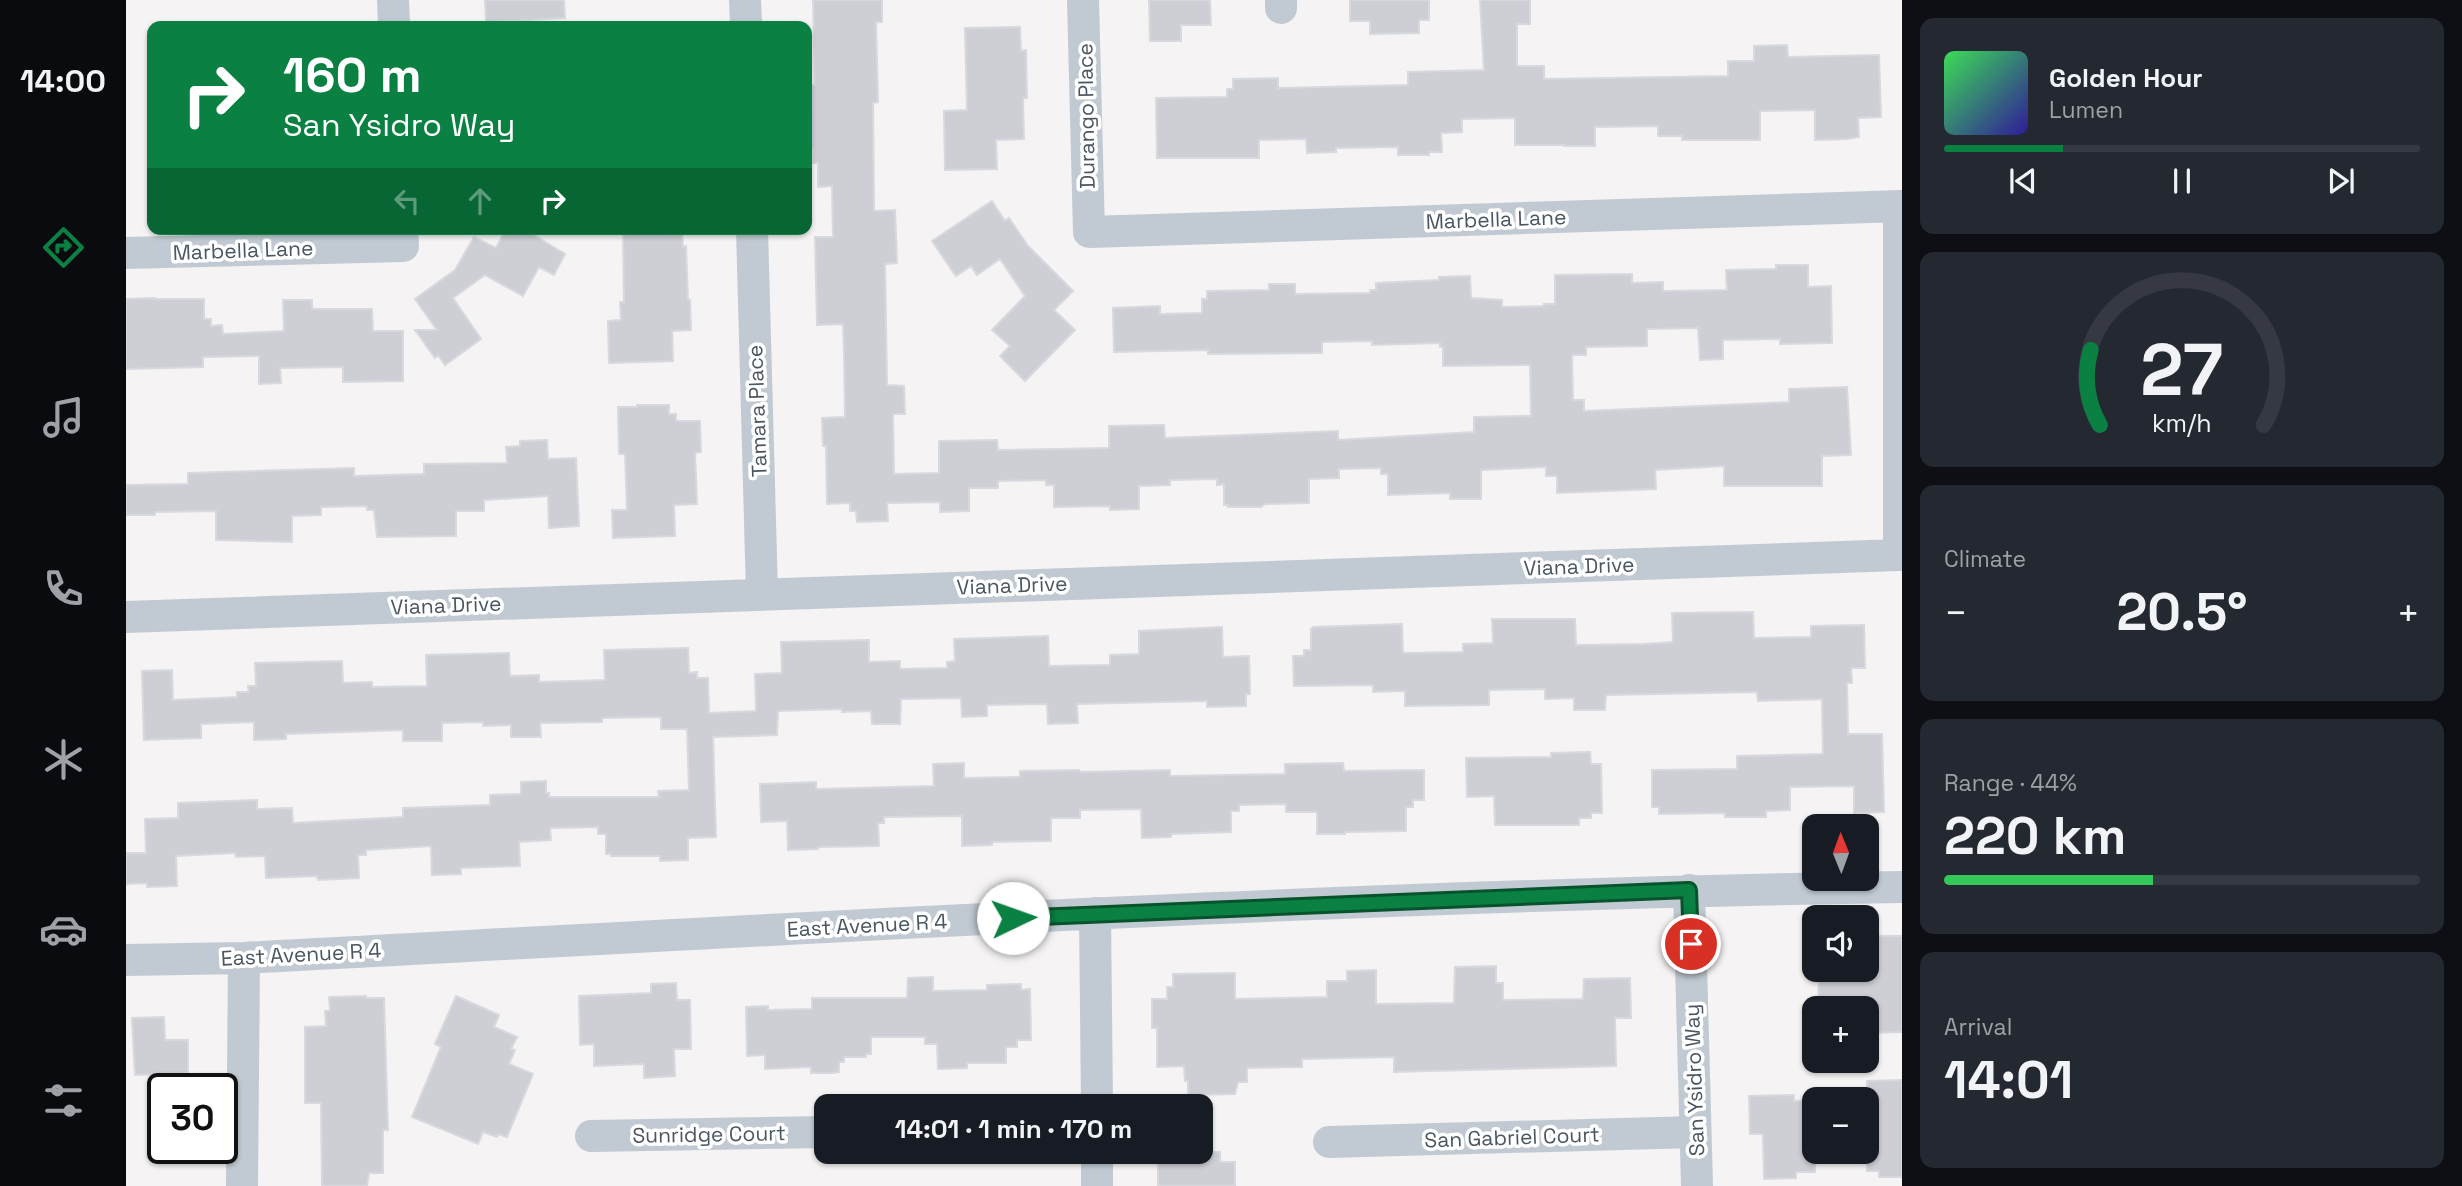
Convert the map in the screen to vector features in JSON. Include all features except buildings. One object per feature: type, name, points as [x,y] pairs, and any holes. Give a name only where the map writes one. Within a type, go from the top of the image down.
[{"type":"street","points":[[393,0],[394,21]]},
{"type":"street","points":[[745,0],[746,21]]},
{"type":"street","name":"Durango Place","points":[[1083,0],[1089,232]]},
{"type":"street","name":"Marbella Lane","points":[[1089,232],[1901,206]]},
{"type":"street","name":"Viana Drive","points":[[126,617],[1899,555],[1901,206]]},
{"type":"street","name":"Tamara Place","points":[[752,235],[762,594]]},
{"type":"street","name":"Marbella Lane","points":[[126,253],[402,237]]},
{"type":"street","name":"East Avenue R 4","points":[[126,960],[244,958],[1095,914],[1689,890],[1902,887]]},
{"type":"street","name":"San Ysidro Way","points":[[1689,890],[1697,1186]]},
{"type":"street","points":[[1095,914],[1097,1094]]},
{"type":"street","points":[[242,1186],[244,958]]},
{"type":"street","name":"Sunridge Court","points":[[591,1136],[814,1132]]},
{"type":"street","name":"San Gabriel Court","points":[[1329,1142],[1695,1132]]},
{"type":"street","points":[[1097,1164],[1097,1186]]},
{"type":"route","points":[[1013,918],[1689,890],[1691,944]]}]
